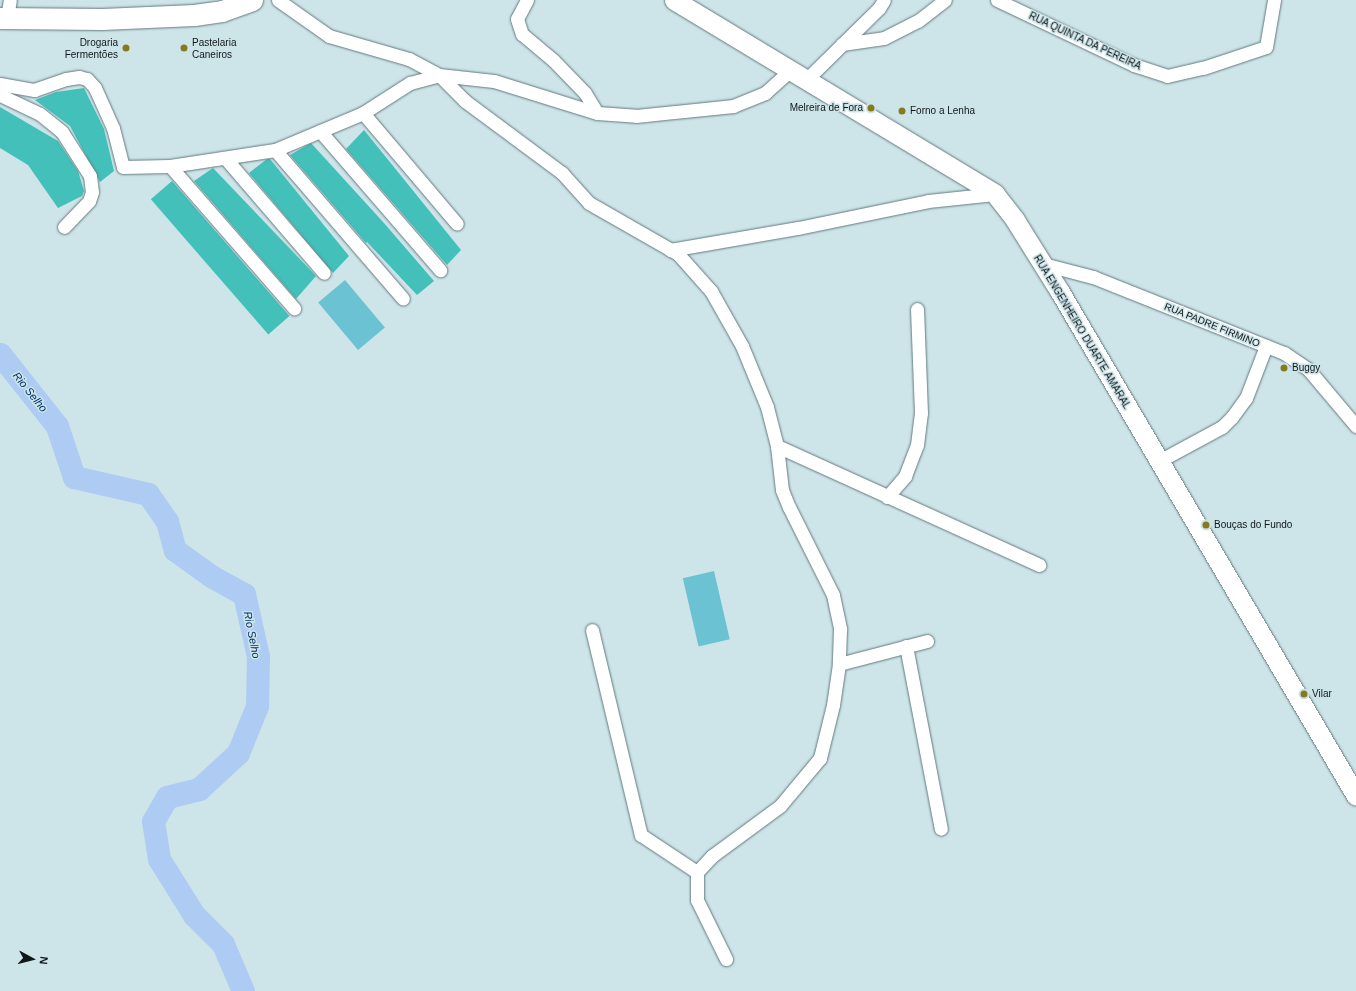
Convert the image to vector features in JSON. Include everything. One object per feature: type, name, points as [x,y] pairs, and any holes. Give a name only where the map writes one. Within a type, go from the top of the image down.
[{"type":"main road","points":[[6,12],[194,15],[222,11],[252,0]]},
{"type":"main road","name":"RUA ENGENHEIRO DUARTE AMARAL","points":[[674,0],[800,74],[995,194],[1043,264],[1356,796]]},
{"type":"street","points":[[278,0],[329,36],[409,59],[439,75],[464,101],[562,173],[588,203],[678,254],[711,291],[742,346],[767,408],[777,446],[782,490],[794,523],[833,594],[840,630],[839,664],[834,705],[820,758],[780,806],[712,856],[697,872],[697,900],[726,960]]},
{"type":"street","points":[[527,0],[517,19],[522,34],[553,60],[585,93],[596,113]]},
{"type":"street","points":[[0,84],[34,90],[66,79],[79,77],[87,79],[95,88],[113,128],[123,167],[170,166],[226,159],[275,150],[363,113],[410,83],[439,75],[494,81],[596,113],[636,116],[733,106],[764,93],[800,74],[842,44],[879,8],[884,0]]},
{"type":"street","points":[[842,44],[884,38],[918,22],[946,0]]},
{"type":"street","name":"RUA QUINTA DA PEREIRA","points":[[997,0],[1134,65],[1167,76],[1203,68],[1266,47],[1274,0]]},
{"type":"street","points":[[0,95],[40,114],[62,132],[90,176],[92,192],[89,201],[64,227]]},
{"type":"street","points":[[363,113],[458,224]]},
{"type":"street","points":[[320,131],[440,270]]},
{"type":"street","points":[[275,150],[404,299]]},
{"type":"street","points":[[226,159],[324,273]]},
{"type":"street","points":[[170,166],[294,308]]},
{"type":"street","points":[[670,250],[798,228],[928,201],[995,194]]},
{"type":"street","name":"RUA PADRE FIRMINO","points":[[1043,264],[1093,277],[1284,353],[1308,368],[1356,426]]},
{"type":"street","points":[[887,497],[905,476],[917,446],[921,413],[917,309]]},
{"type":"street","points":[[1159,461],[1222,427],[1232,417],[1246,398],[1266,346]]},
{"type":"street","points":[[777,446],[1039,565]]},
{"type":"street","points":[[592,630],[641,835],[697,872]]},
{"type":"street","points":[[839,664],[927,641]]},
{"type":"street","points":[[906,646],[940,829]]},
{"type":"shaded area","points":[[345,280],[385,327],[358,350],[318,302]]},
{"type":"shaded area","points":[[714,571],[730,639],[699,646],[683,578]]},
{"type":"building","points":[[84,88],[104,129],[114,171],[100,182],[70,126],[35,100],[56,92]]},
{"type":"building","points":[[0,107],[58,141],[78,171],[84,191],[82,196],[58,208],[28,165],[0,148]]},
{"type":"building","points":[[364,130],[461,250],[447,265],[346,149]]},
{"type":"building","points":[[311,143],[384,223],[434,281],[417,295],[367,242],[366,243],[290,155]]},
{"type":"building","points":[[267,159],[270,159],[349,256],[333,273],[249,173]]},
{"type":"building","points":[[213,168],[316,276],[296,299],[194,181]]},
{"type":"building","points":[[172,181],[289,316],[268,334],[151,199]]},
{"type":"waterway","name":"Rio Selho","points":[[0,354],[57,426],[74,477],[148,494],[167,521],[175,550],[211,576],[244,594],[258,656],[257,706],[238,753],[199,789],[167,797],[153,821],[159,859],[194,915],[223,944],[243,991]]},
{"type":"place","name":"Drogaria Fermentões","points":[[126,48]]},
{"type":"place","name":"Pastelaria Caneiros","points":[[184,48]]},
{"type":"place","name":"Melreira de Fora","points":[[871,108]]},
{"type":"place","name":"Forno a Lenha","points":[[902,111]]},
{"type":"place","name":"Buggy","points":[[1284,368]]},
{"type":"place","name":"Bouças do Fundo","points":[[1206,525]]},
{"type":"place","name":"Vilar","points":[[1304,694]]}]
